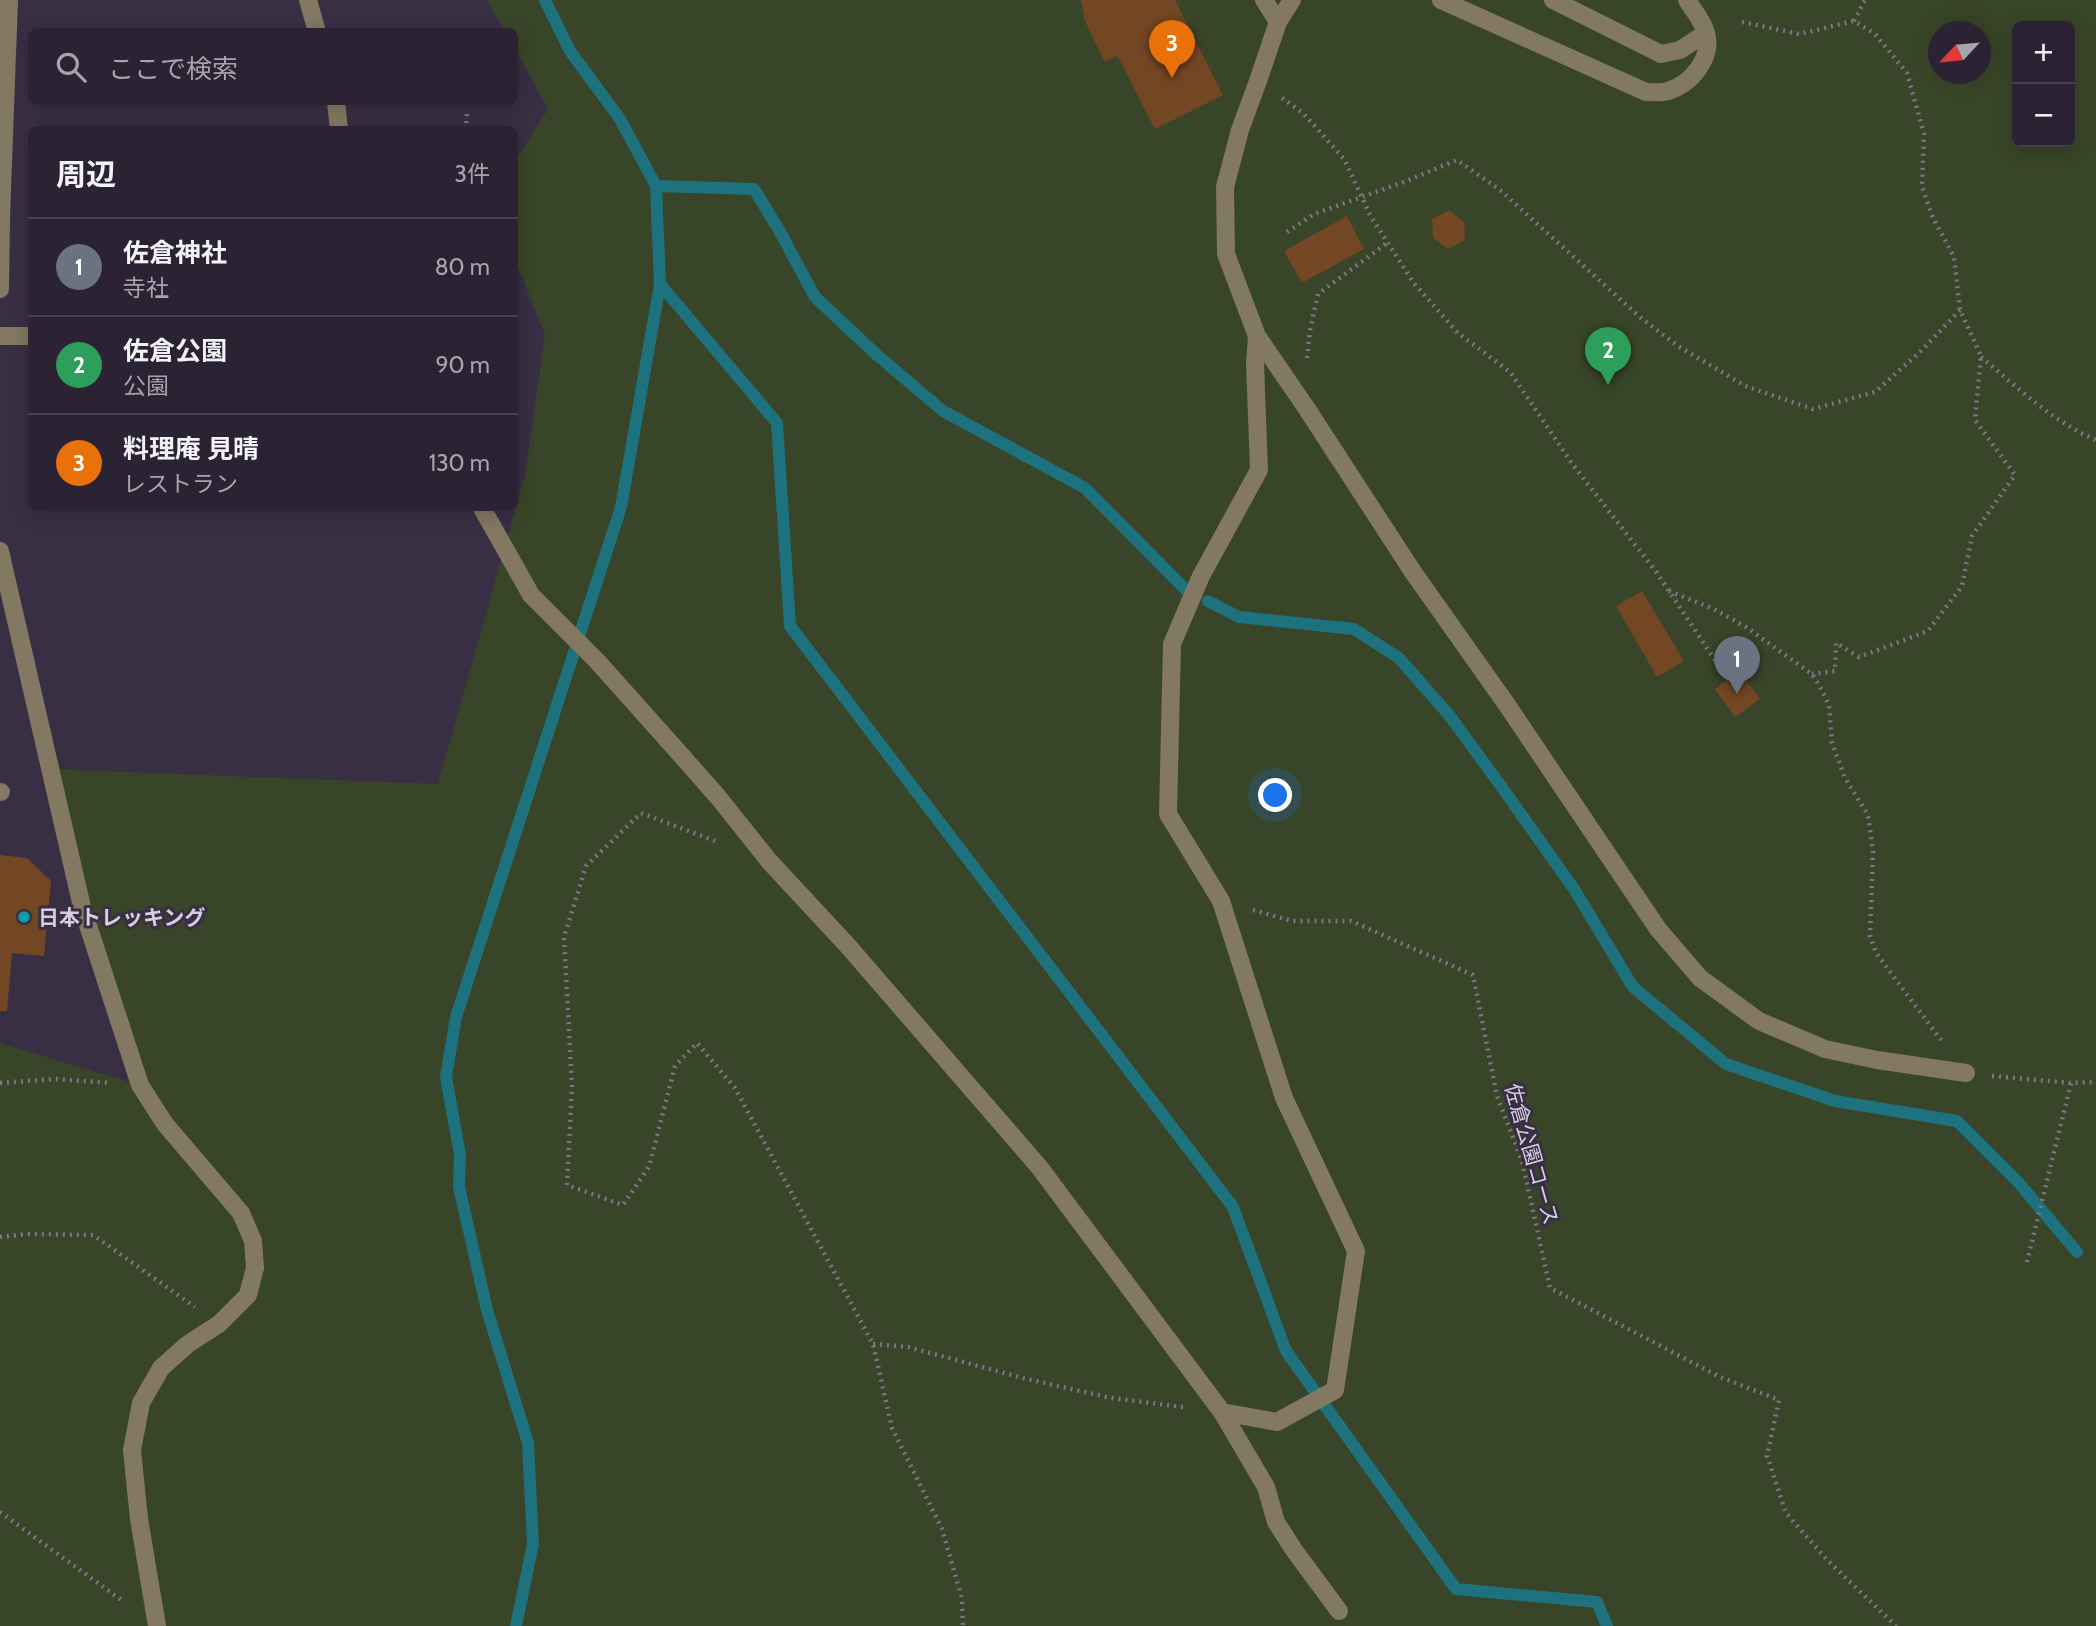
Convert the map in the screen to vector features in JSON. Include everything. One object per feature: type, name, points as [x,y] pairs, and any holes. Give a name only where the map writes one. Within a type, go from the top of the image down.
[{"type":"street","points":[[0,289],[9,0]]},
{"type":"street","points":[[308,0],[316,28]]},
{"type":"street","points":[[1264,0],[1278,22]]},
{"type":"street","points":[[1292,0],[1278,22],[1240,130],[1225,187],[1226,254],[1257,336],[1413,572],[1507,705],[1658,929],[1700,978],[1759,1021],[1825,1049],[1877,1060],[1966,1073]]},
{"type":"street","points":[[1441,0],[1646,92],[1666,92],[1681,85],[1699,70],[1707,49],[1706,33],[1686,0]]},
{"type":"street","points":[[1553,0],[1661,54],[1680,50],[1706,33]]},
{"type":"street","points":[[336,105],[339,126]]},
{"type":"street","points":[[0,336],[28,335]]},
{"type":"street","points":[[1222,1412],[1277,1422],[1335,1390],[1356,1251],[1284,1098],[1221,901],[1168,814],[1172,644],[1201,576],[1259,470],[1255,363],[1257,336]]},
{"type":"street","points":[[484,511],[531,594],[597,661],[718,797],[769,861],[848,946],[1040,1168],[1222,1412],[1266,1487],[1276,1522],[1339,1611]]},
{"type":"street","points":[[0,551],[82,907],[140,1085],[165,1124],[241,1213],[253,1241],[255,1268],[248,1294],[219,1324],[188,1344],[161,1368],[141,1403],[132,1450],[139,1519],[157,1626]]},
{"type":"path","points":[[1854,20],[1864,0]]},
{"type":"path","points":[[1742,22],[1799,34],[1854,20],[1875,34],[1907,73],[1924,134],[1922,187],[1933,218],[1954,257],[1960,310],[1981,356],[2075,431],[2096,440]]},
{"type":"path","points":[[1258,81],[1303,113],[1344,159],[1387,243],[1413,282],[1458,333],[1510,372],[1573,465],[1657,573],[1722,671]]},
{"type":"path","points":[[467,112],[467,126]]},
{"type":"path","points":[[1287,232],[1314,214],[1457,160],[1500,190],[1642,319],[1678,346],[1745,386],[1813,409],[1875,392],[1922,351],[1960,310]]},
{"type":"path","points":[[1292,387],[1307,362],[1310,330],[1318,294],[1387,243]]},
{"type":"path","points":[[1812,674],[1835,671],[1836,643],[1858,657],[1928,631],[1962,586],[1972,536],[2015,475],[1975,420],[1981,356]]},
{"type":"path","points":[[1669,591],[1714,609],[1746,627],[1812,674],[1829,705],[1832,743],[1845,778],[1868,815],[1874,852],[1870,936],[1876,953],[1966,1073],[2071,1083],[2096,1082]]},
{"type":"path","points":[[718,842],[641,813],[586,866],[564,937],[572,1086],[566,1185],[623,1205],[649,1167],[676,1066],[697,1044],[735,1088],[873,1344],[892,1428],[942,1529],[962,1599],[963,1626]]},
{"type":"path","name":"佐倉公園コース","points":[[1221,901],[1292,921],[1351,921],[1473,975],[1497,1096],[1522,1161],[1550,1288],[1720,1377],[1779,1400],[1766,1455],[1786,1513],[1828,1561],[1896,1626]]},
{"type":"path","points":[[0,1083],[55,1079],[140,1085]]},
{"type":"path","points":[[2027,1262],[2071,1083]]},
{"type":"path","points":[[0,1237],[27,1234],[93,1235],[219,1324]]},
{"type":"path","points":[[873,1344],[908,1347],[1111,1398],[1222,1412]]},
{"type":"path","points":[[0,1513],[157,1626]]},
{"type":"green space","points":[[487,0],[2096,0],[2096,1626],[0,1626],[0,1043],[139,1085],[51,769],[438,784],[515,511],[518,511],[545,335],[518,267],[518,157],[548,109],[518,54],[518,28],[503,28]]},
{"type":"building","points":[[1081,0],[1175,0],[1223,95],[1155,129],[1117,55],[1105,62],[1085,21]]},
{"type":"building","points":[[1449,210],[1464,222],[1465,240],[1448,249],[1433,238],[1432,219]]},
{"type":"building","points":[[1347,216],[1364,249],[1302,283],[1284,251]]},
{"type":"building","points":[[1642,591],[1684,661],[1657,677],[1616,606]]},
{"type":"building","points":[[1739,671],[1760,699],[1735,717],[1715,689]]},
{"type":"building","name":"日本トレッキング","points":[[0,855],[27,858],[51,881],[44,956],[12,953],[7,1011],[0,1011]]},
{"type":"waterway","points":[[516,1626],[533,1544],[528,1443],[487,1310],[459,1187],[460,1155],[446,1077],[456,1017],[621,507],[660,284],[656,186],[620,119],[570,51],[545,0]]},
{"type":"waterway","points":[[656,186],[754,189],[815,297],[877,355],[943,411],[1085,488],[1185,589]]},
{"type":"waterway","points":[[660,284],[777,423],[790,626],[1233,1207],[1286,1351],[1456,1589],[1597,1602],[1607,1626]]},
{"type":"waterway","points":[[1208,601],[1239,617],[1354,629],[1399,658],[1449,715],[1501,786],[1574,889],[1633,987],[1726,1064],[1835,1101],[1957,1121],[2018,1182],[2077,1252]]},
{"type":"place","name":"料理庵 見晴","points":[[1172,78]]},
{"type":"place","name":"佐倉公園","points":[[1608,385]]},
{"type":"place","name":"佐倉神社","points":[[1737,694]]},
{"type":"place","name":"日本トレッキング","points":[[24,917]]}]
